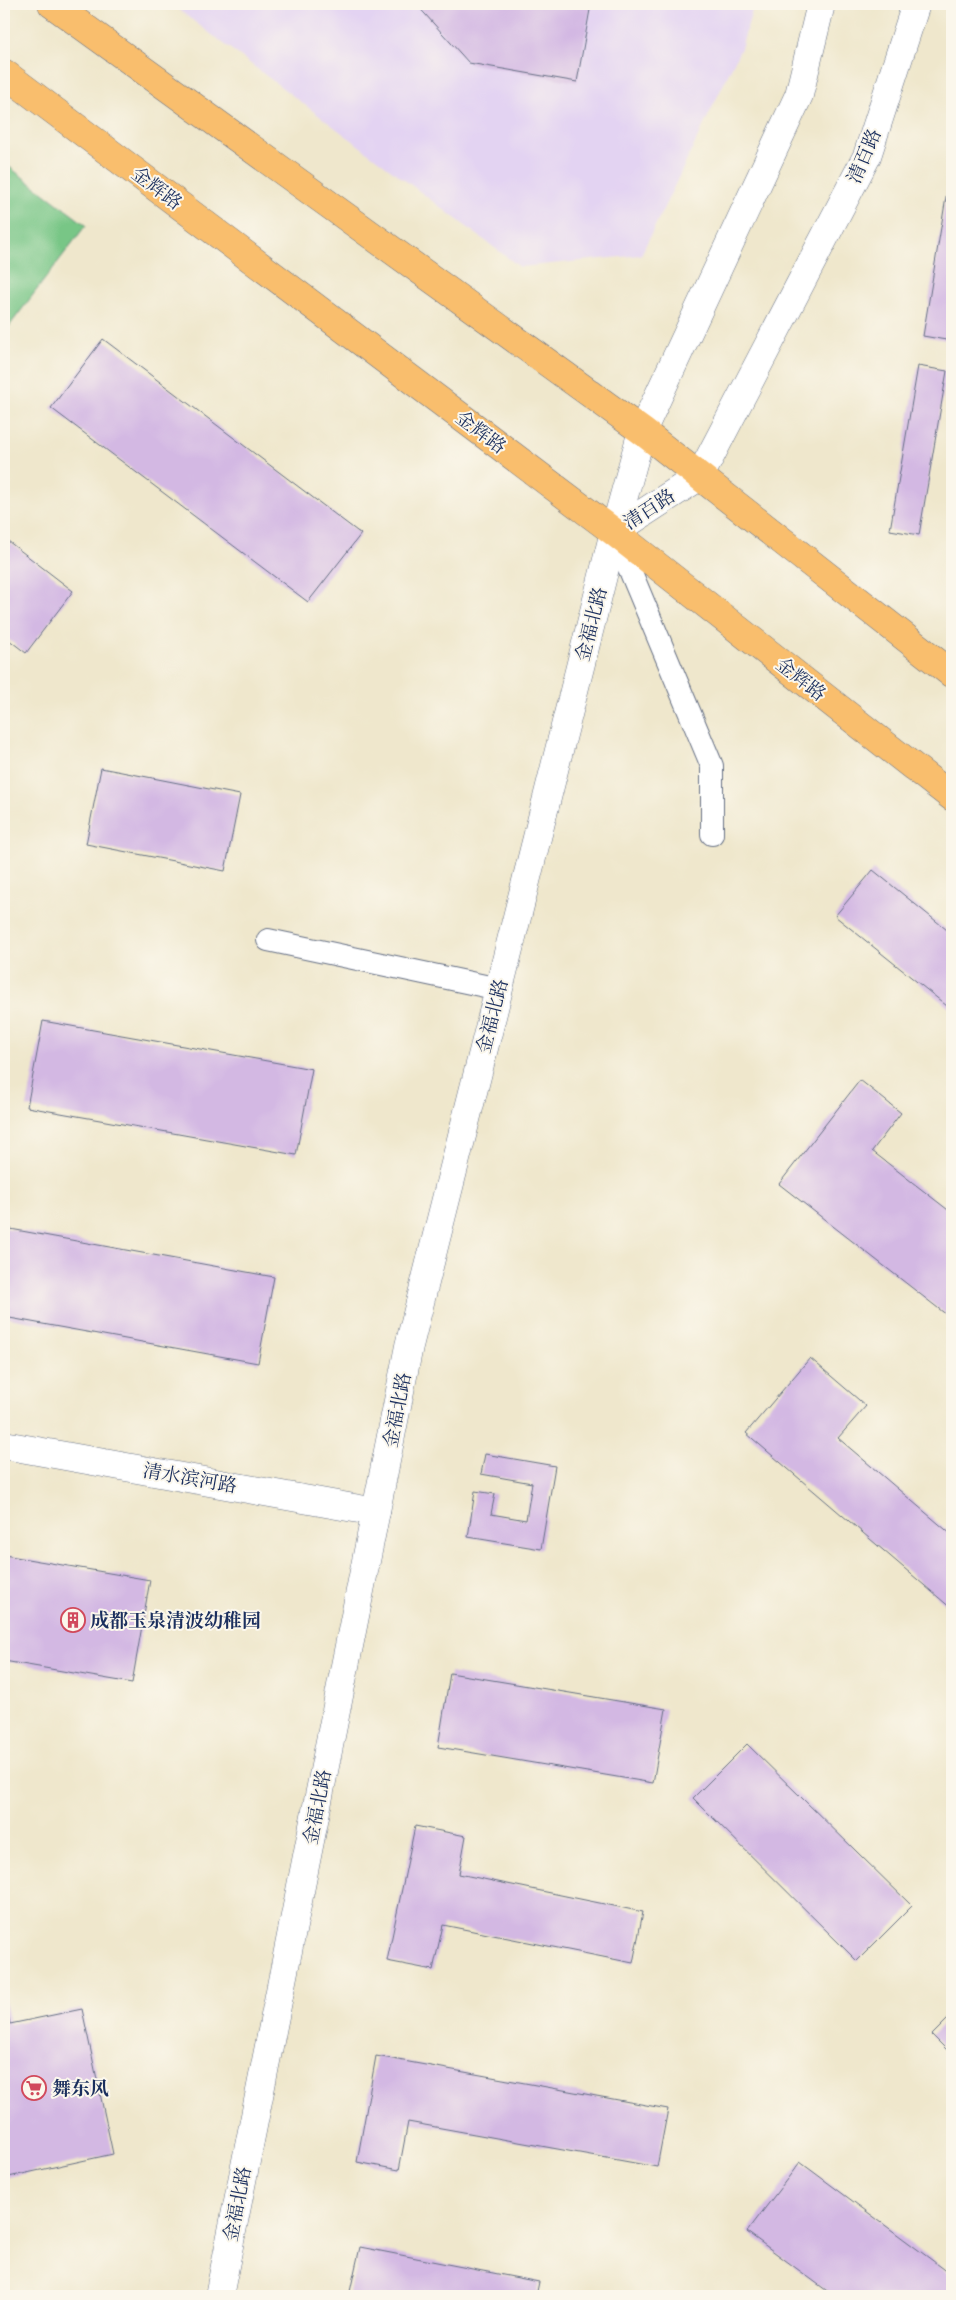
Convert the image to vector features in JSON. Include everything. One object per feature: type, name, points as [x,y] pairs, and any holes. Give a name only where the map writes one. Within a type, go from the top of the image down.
[{"type":"main road","points":[[52,4],[642,431],[952,674]]},
{"type":"main road","name":"金辉路","points":[[4,73],[614,532],[952,797]]},
{"type":"street","name":"清百路","points":[[614,532],[642,431],[800,95],[820,4]]},
{"type":"street","name":"清百路","points":[[614,532],[700,476],[867,156],[916,4]]},
{"type":"street","name":"金福北路","points":[[219,2296],[409,1346],[614,532]]},
{"type":"street","name":"清水滨河路","points":[[4,1445],[376,1512]]},
{"type":"lane","points":[[614,532],[712,766],[712,834]]},
{"type":"lane","points":[[268,940],[499,989]]},
{"type":"shaded area","points":[[171,4],[754,4],[741,48],[641,255],[520,267]]},
{"type":"green space","points":[[4,163],[86,225],[4,333]]},
{"type":"building","points":[[416,4],[591,4],[577,82],[469,63]]},
{"type":"building","points":[[952,167],[952,341],[923,336]]},
{"type":"building","points":[[103,339],[361,534],[308,602],[51,408]]},
{"type":"building","points":[[918,366],[947,371],[919,535],[890,530]]},
{"type":"building","points":[[4,538],[73,591],[26,653],[4,636]]},
{"type":"building","points":[[101,768],[240,795],[225,871],[86,844]]},
{"type":"building","points":[[873,870],[952,934],[952,1010],[835,916]]},
{"type":"building","points":[[43,1021],[312,1069],[296,1155],[27,1107]]},
{"type":"building","points":[[860,1080],[901,1113],[872,1151],[952,1213],[952,1319],[779,1184]]},
{"type":"building","points":[[5,1228],[274,1277],[258,1363],[4,1317]]},
{"type":"building","points":[[810,1358],[866,1406],[838,1438],[952,1535],[952,1609],[746,1433]]},
{"type":"building","points":[[485,1454],[555,1466],[541,1549],[468,1537],[475,1491],[495,1494],[491,1514],[526,1520],[532,1483],[481,1474]]},
{"type":"building","name":"成都玉泉清波幼稚园","points":[[4,1555],[150,1580],[132,1683],[4,1661]]},
{"type":"building","points":[[450,1673],[666,1709],[653,1783],[438,1747]]},
{"type":"building","points":[[747,1744],[912,1906],[857,1961],[693,1798]]},
{"type":"building","points":[[415,1826],[466,1836],[459,1874],[643,1912],[633,1963],[443,1925],[433,1970],[387,1961]]},
{"type":"building","points":[[4,1997],[10,2024],[82,2009],[113,2154],[4,2178]]},
{"type":"building","points":[[952,2015],[952,2055],[932,2035]]},
{"type":"building","points":[[376,2056],[668,2109],[657,2167],[408,2122],[399,2170],[357,2162]]},
{"type":"building","points":[[800,2162],[952,2275],[952,2296],[834,2296],[747,2232]]},
{"type":"building","points":[[360,2247],[539,2282],[536,2296],[349,2296]]},
{"type":"place","name":"成都玉泉清波幼稚园","points":[[73,1620]]},
{"type":"place","name":"舞东风","points":[[34,2088]]}]
